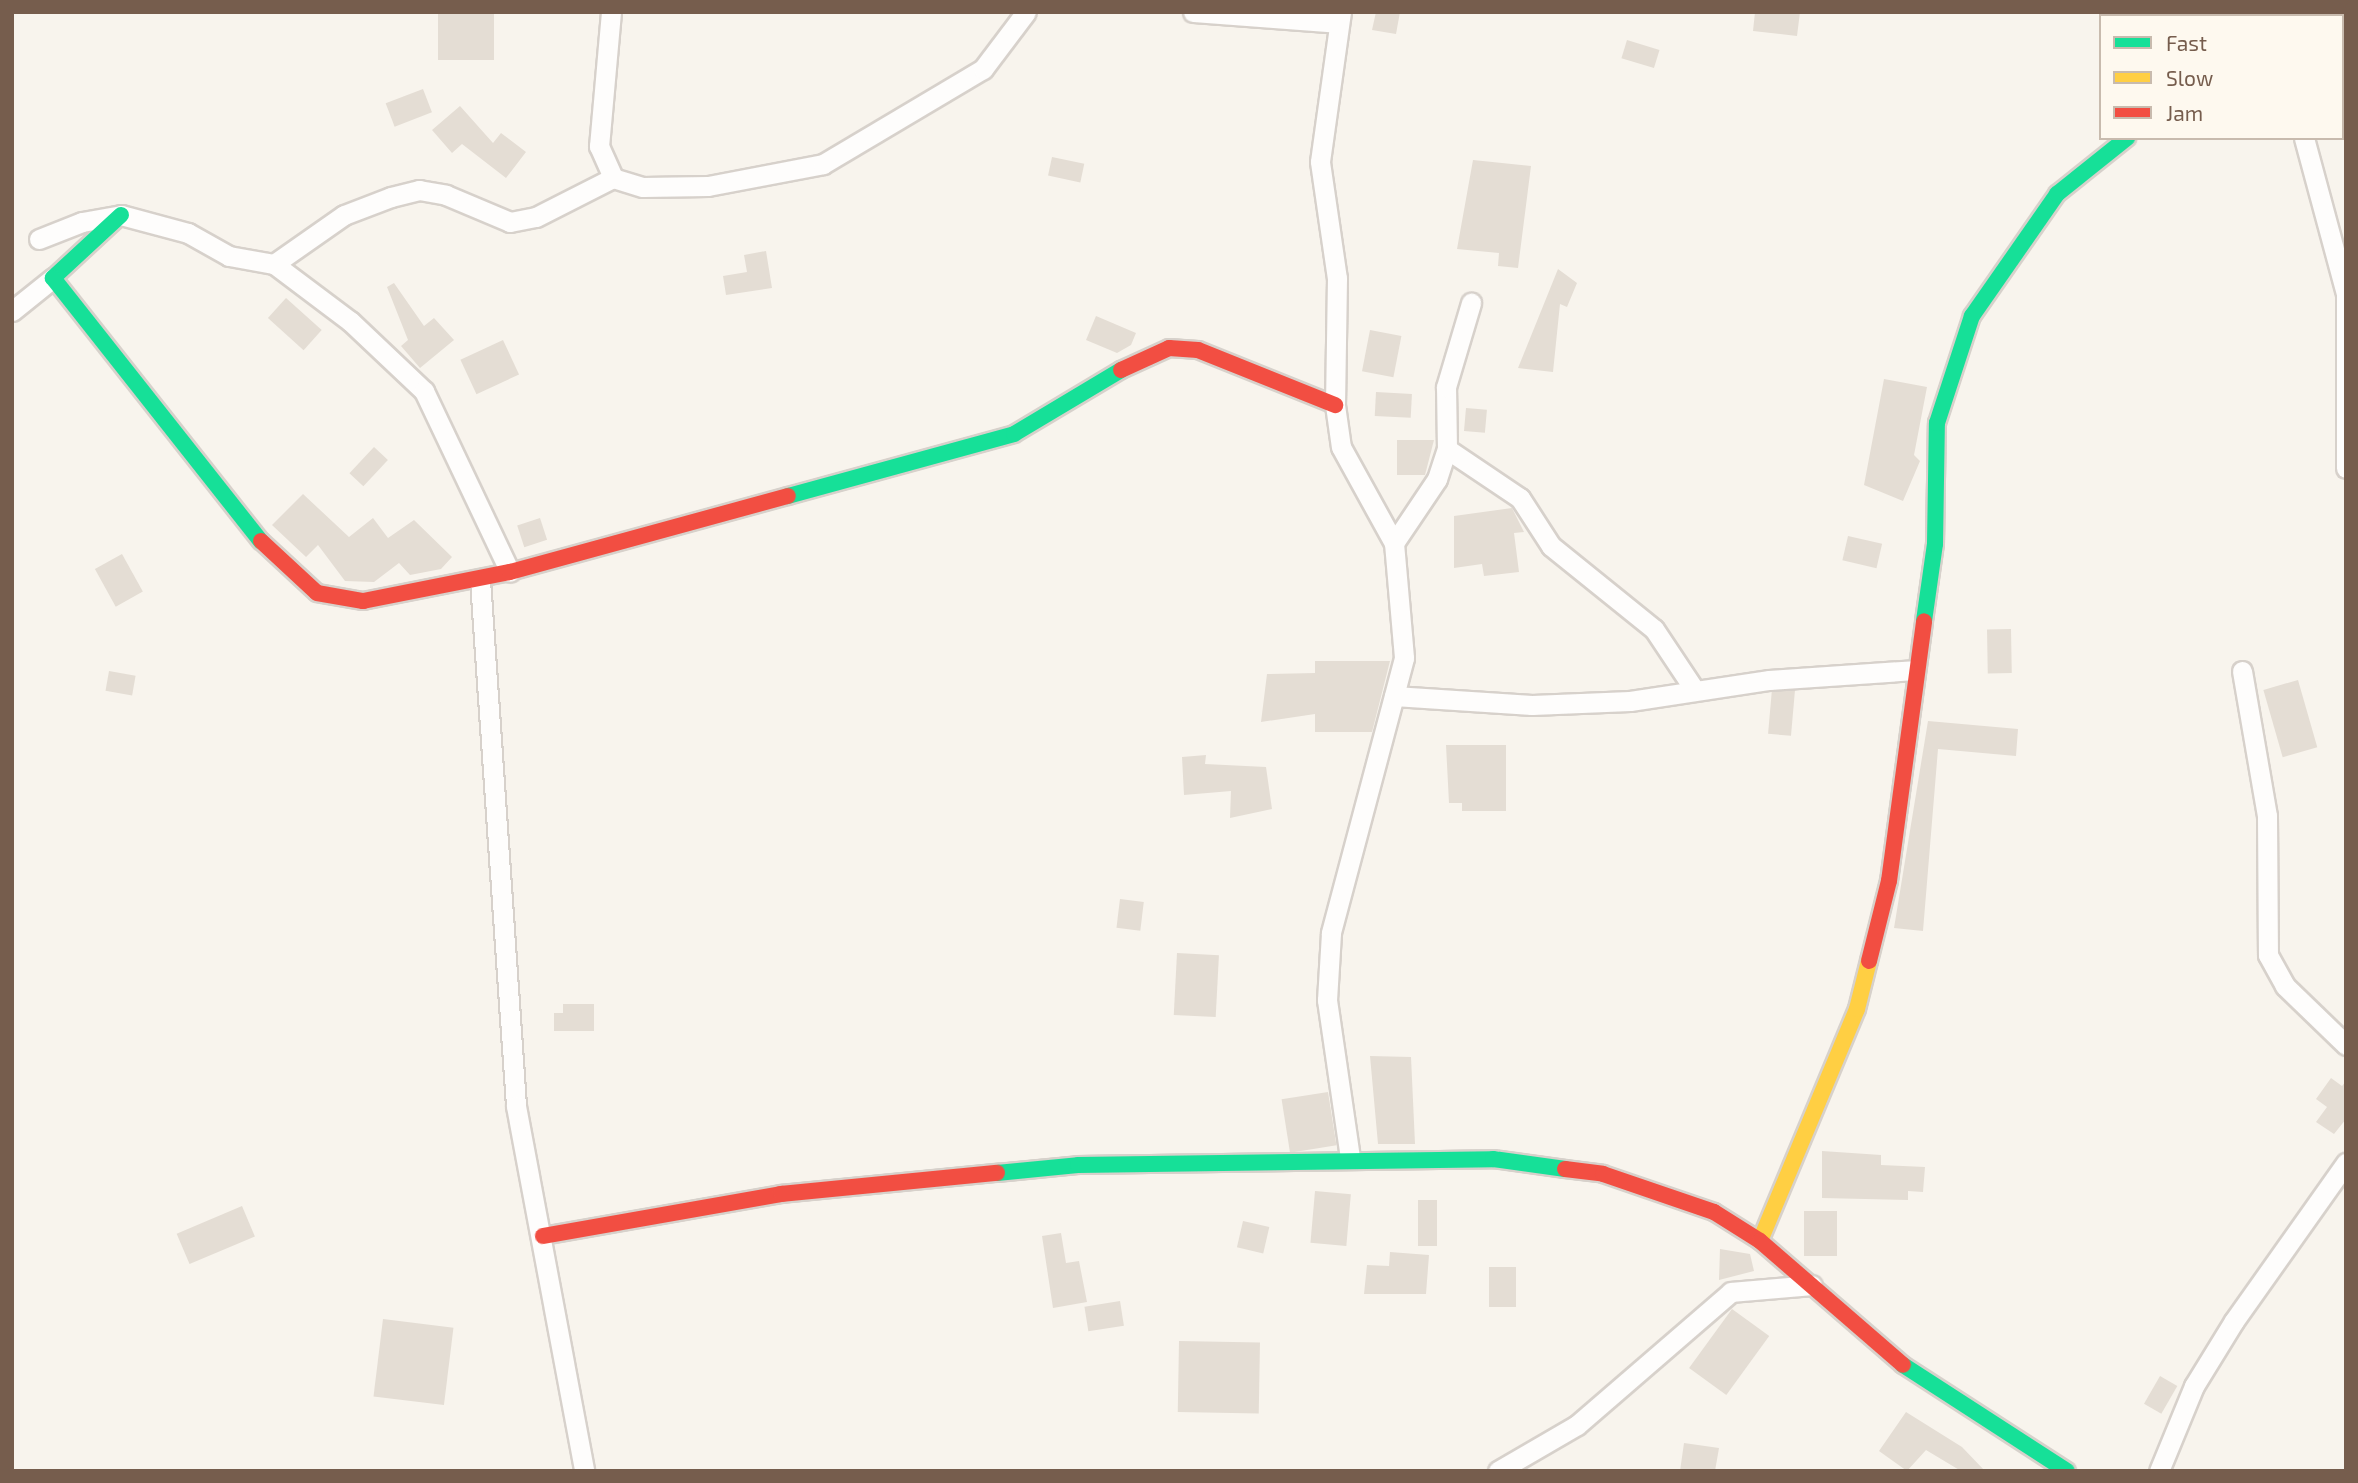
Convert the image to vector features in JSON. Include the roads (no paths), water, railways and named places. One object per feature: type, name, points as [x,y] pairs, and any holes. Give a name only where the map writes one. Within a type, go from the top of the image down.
[{"type":"street","points":[[611,12],[598,104],[599,146],[613,178]]},
{"type":"street","points":[[274,264],[344,215],[391,197],[419,190],[446,195],[510,222],[536,216],[613,178],[643,187],[708,186],[822,164],[982,69],[1026,12]]},
{"type":"street","points":[[1193,12],[1339,18],[1320,162],[1337,278],[1335,405],[1341,447],[1394,542],[1404,657],[1331,933],[1327,1000],[1350,1157]]},
{"type":"street","points":[[1760,1241],[1857,1009],[1889,881],[1914,670],[1935,544],[1937,423],[1972,316],[2057,194],[2124,140]]},
{"type":"street","points":[[2305,140],[2346,294],[2346,468]]},
{"type":"street","points":[[38,239],[82,222],[121,215],[188,233],[229,256],[274,264],[350,321],[424,391],[510,572]]},
{"type":"street","points":[[12,311],[121,215]]},
{"type":"street","points":[[52,278],[278,562],[317,593],[363,601],[480,580],[1014,434],[1144,356],[1169,348],[1198,350],[1335,405]]},
{"type":"street","points":[[1394,542],[1437,479],[1447,449],[1446,387],[1471,303]]},
{"type":"street","points":[[1447,449],[1520,498],[1551,546],[1654,629],[1694,689]]},
{"type":"street","points":[[480,580],[516,1106],[543,1236],[584,1471]]},
{"type":"street","points":[[1394,696],[1532,705],[1914,670]]},
{"type":"street","points":[[2242,671],[2267,816],[2268,956],[2285,986],[2346,1045]]},
{"type":"street","points":[[543,1236],[781,1194],[1078,1165],[1350,1157],[1493,1159],[1604,1174],[1714,1212],[1760,1241],[1813,1285],[1861,1332],[1943,1395],[2067,1471]]},
{"type":"street","points":[[2159,1471],[2194,1386],[2234,1321],[2346,1163]]},
{"type":"street","points":[[1498,1471],[1577,1425],[1731,1292],[1813,1285]]}]
